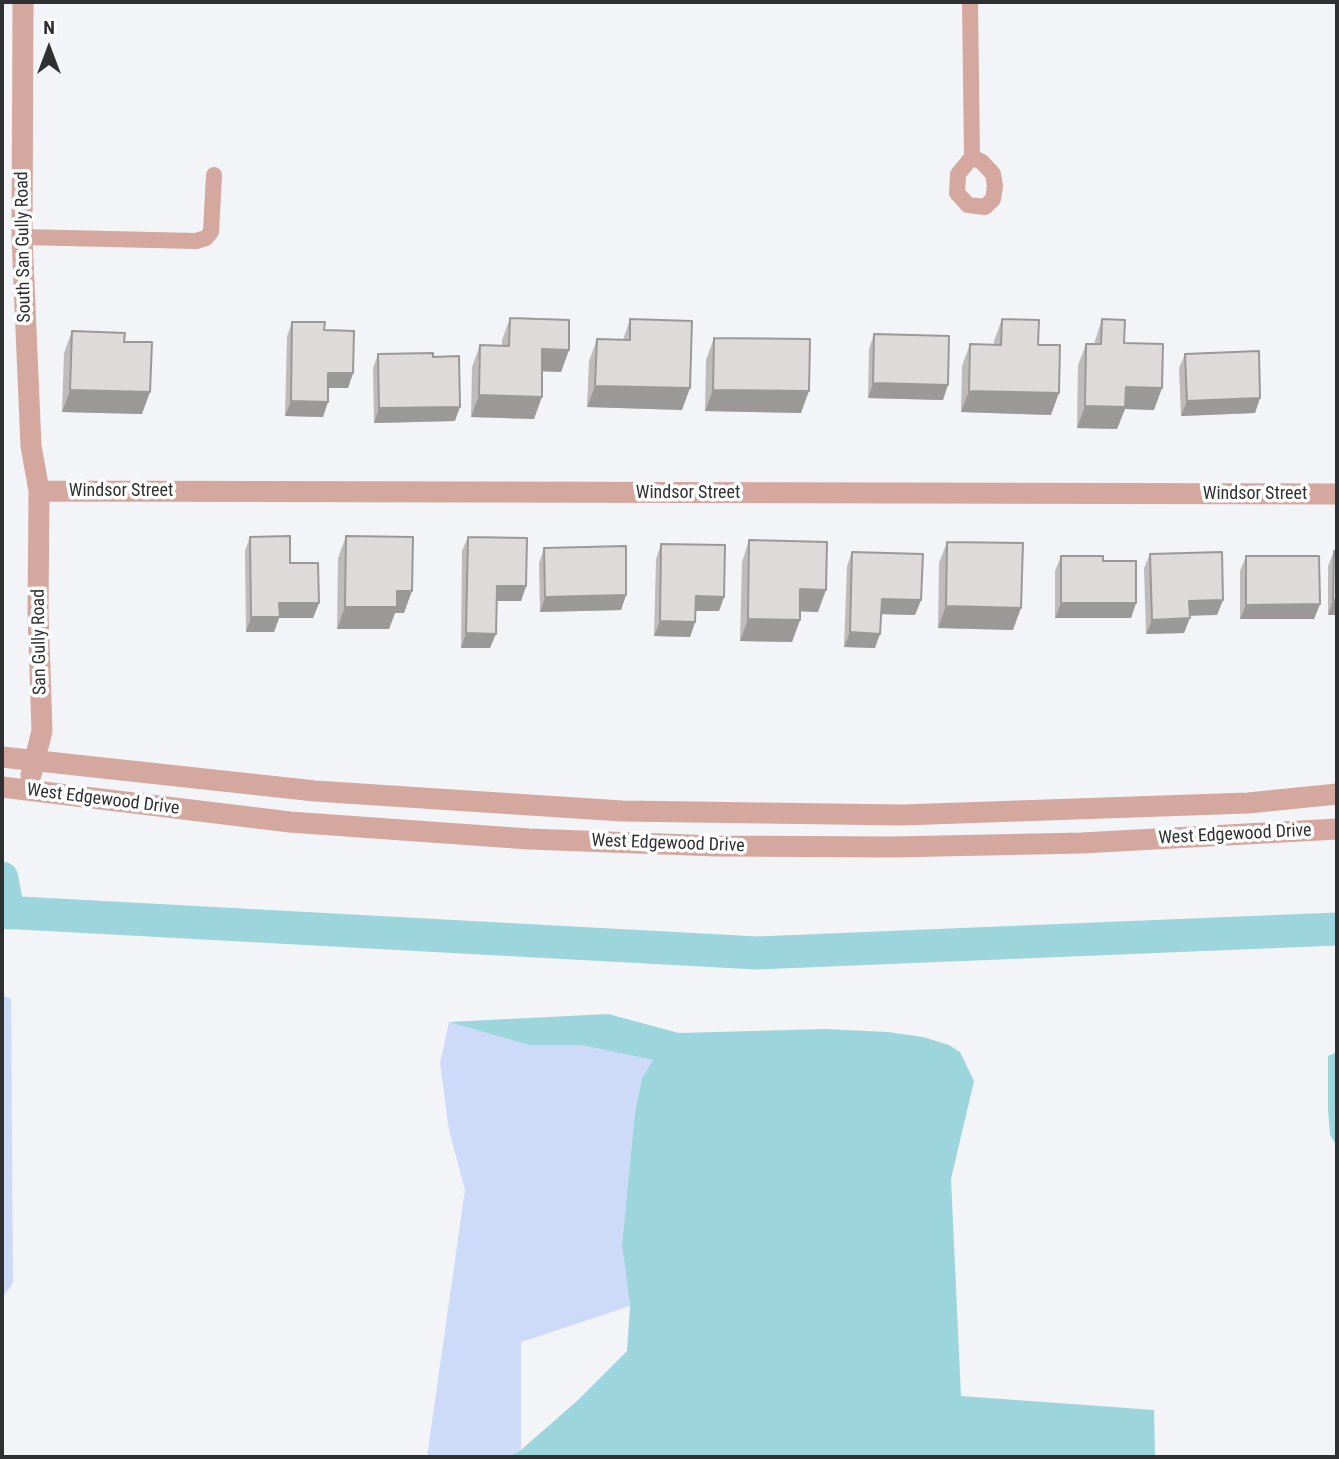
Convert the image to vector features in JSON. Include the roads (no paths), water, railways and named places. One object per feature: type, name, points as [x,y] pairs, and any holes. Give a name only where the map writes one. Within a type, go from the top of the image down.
[{"type":"street","name":"South San Gully Road","points":[[23,2],[22,237],[31,446],[39,491]]},
{"type":"street","name":"Windsor Street","points":[[39,491],[1337,494]]},
{"type":"street","name":"San Gully Road","points":[[29,791],[41,731],[39,491]]},
{"type":"street","name":"West Edgewood Drive","points":[[2,757],[315,791],[621,811],[902,815],[1248,803],[1337,794]]},
{"type":"street","name":"West Edgewood Drive","points":[[2,788],[290,822],[529,839],[716,846],[891,847],[1082,843],[1337,829]]},
{"type":"lane","points":[[970,2],[972,157]]},
{"type":"lane","points":[[22,237],[196,242],[206,238],[211,232],[214,175]]},
{"type":"waterway","points":[[2,878],[8,913]]},
{"type":"waterway","points":[[2,912],[757,953],[1337,929]]}]
